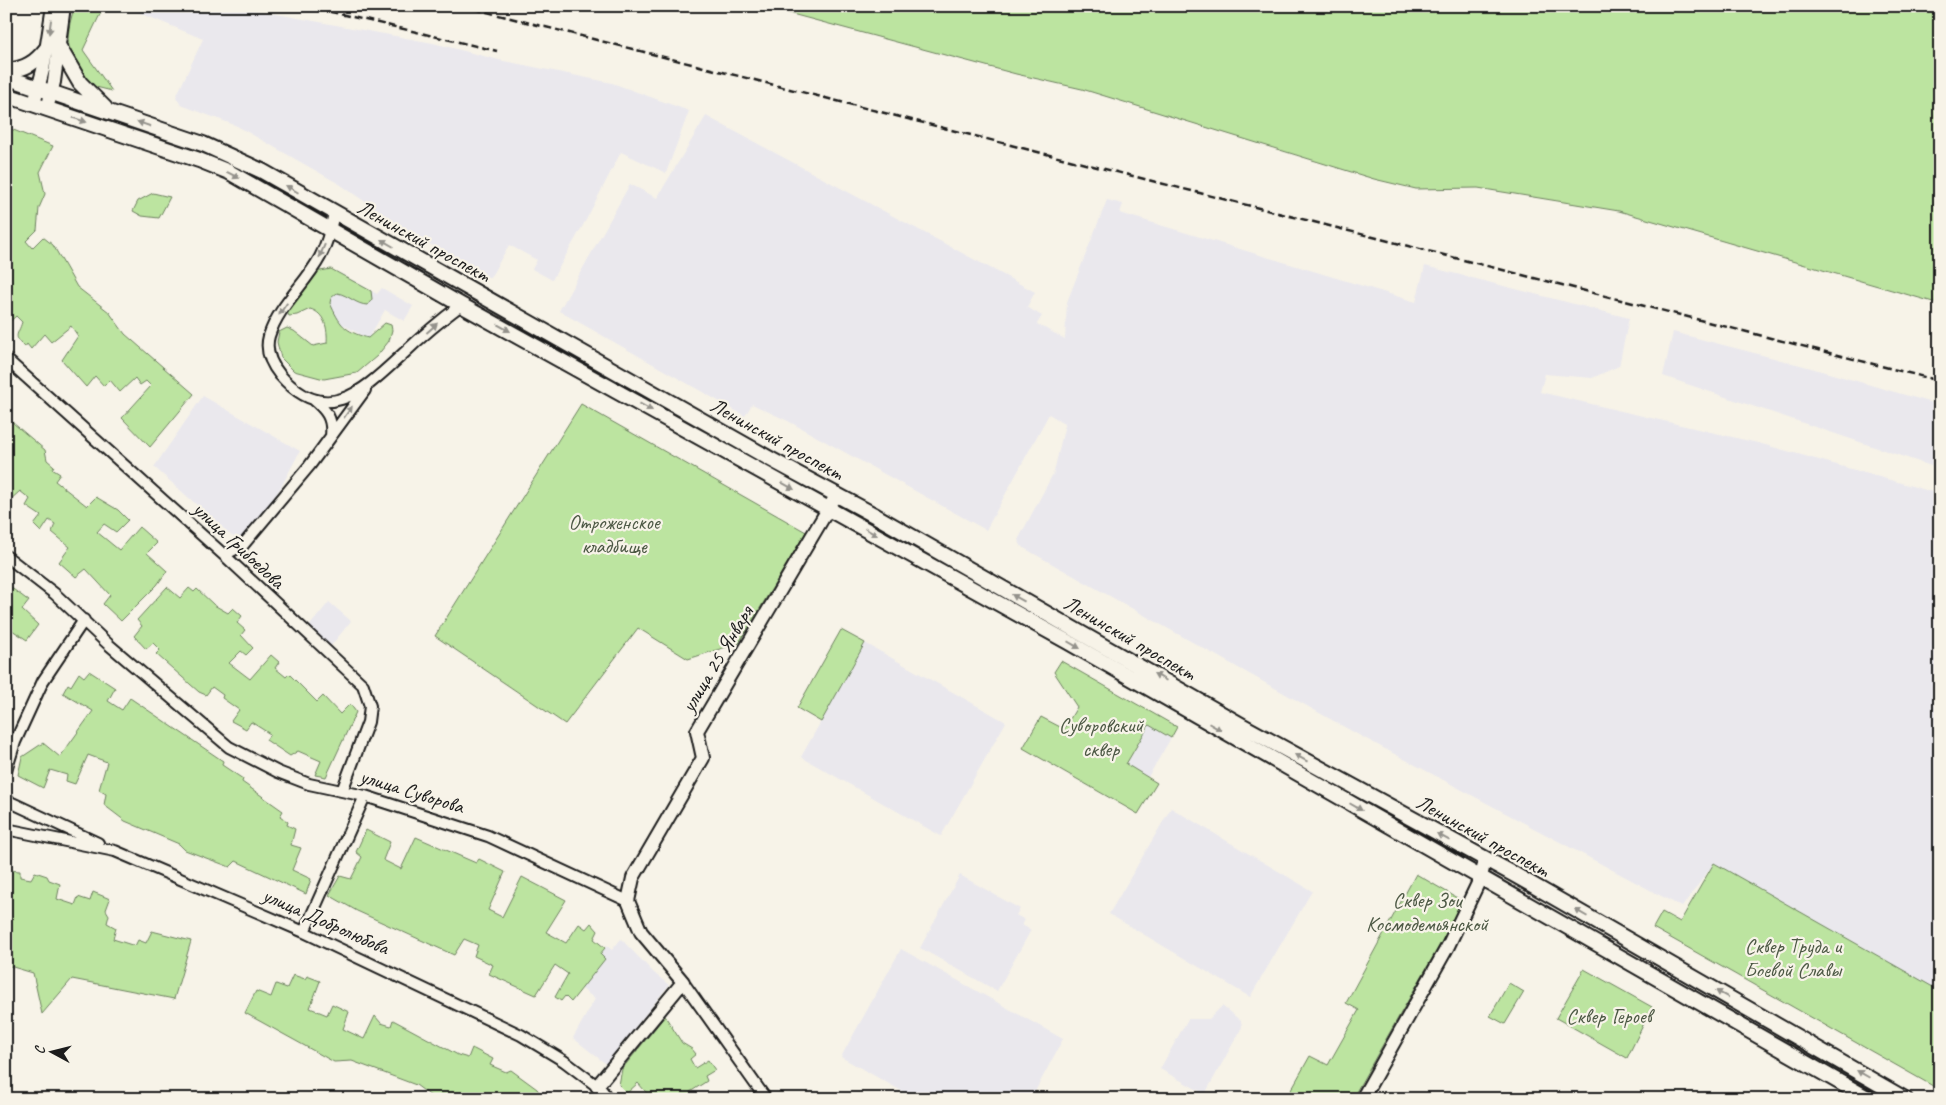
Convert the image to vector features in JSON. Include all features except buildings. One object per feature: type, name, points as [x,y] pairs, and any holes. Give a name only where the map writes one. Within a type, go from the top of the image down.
[{"type":"main road","points":[[6,71],[33,64],[53,47],[80,83],[100,104],[114,113]]},
{"type":"main road","name":"Ленинский проспект","points":[[6,77],[218,150],[262,171],[334,214],[772,460],[837,494],[1243,726],[1485,860],[1905,1099]]},
{"type":"main road","name":"Ленинский проспект","points":[[6,95],[199,160],[229,172],[461,305],[829,508],[1869,1099]]},
{"type":"main road","points":[[461,305],[468,296],[488,306],[498,306]]},
{"type":"street","points":[[53,6],[53,47]]},
{"type":"street","points":[[41,106],[46,90],[53,47],[64,6]]},
{"type":"street","name":"Ленинский проспект","points":[[330,231],[334,214]]},
{"type":"street","points":[[330,231],[320,257],[273,325],[268,344],[270,358],[275,370],[291,385],[312,398],[325,410],[330,418],[331,436]]},
{"type":"street","points":[[224,555],[243,546],[331,436],[366,388],[440,321],[461,305]]},
{"type":"street","name":"улица Грибоедова","points":[[6,359],[224,555],[363,685],[370,706],[368,722],[342,791]]},
{"type":"street","points":[[312,398],[335,401],[345,399],[366,388]]},
{"type":"street","name":"улица 25 Января","points":[[628,902],[633,878],[703,758],[697,731],[837,494]]},
{"type":"street","name":"улица Суворова","points":[[6,556],[84,620],[144,676],[229,747],[278,772],[309,784],[366,796],[488,836],[628,902]]},
{"type":"street","points":[[6,771],[15,742],[43,681],[84,620]]},
{"type":"street","points":[[304,932],[366,796]]},
{"type":"street","points":[[6,800],[115,851]]},
{"type":"street","name":"улица Добролюбова","points":[[6,829],[115,851],[304,932],[521,1035],[564,1061],[597,1086],[607,1099]]},
{"type":"street","points":[[1362,1099],[1410,1015],[1481,877],[1485,860]]},
{"type":"street","points":[[628,902],[641,932],[683,982],[766,1099]]},
{"type":"street","points":[[597,1086],[683,982]]},
{"type":"shaded area","points":[[123,6],[233,6],[433,43],[499,60],[612,83],[689,111],[666,173],[621,152],[552,280],[532,269],[537,260],[509,245],[490,278],[410,233],[341,185],[237,126],[181,105],[176,97],[203,39]]},
{"type":"shaded area","points":[[706,116],[1035,292],[1027,307],[1042,316],[1037,324],[1065,339],[1067,302],[1107,200],[1123,204],[1120,213],[1416,302],[1425,266],[1629,318],[1619,366],[1592,378],[1545,374],[1540,392],[1762,444],[1940,494],[1940,991],[1714,863],[1682,907],[1357,734],[1022,547],[1018,540],[1054,472],[1065,424],[1049,414],[986,530],[788,421],[752,404],[745,416],[559,311],[630,184],[657,198]]},
{"type":"shaded area","points":[[340,273],[377,294],[382,288],[413,306],[404,321],[385,310],[368,339],[318,310]]},
{"type":"shaded area","points":[[1673,332],[1804,366],[1940,405],[1940,469],[1663,376]]},
{"type":"shaded area","points":[[203,396],[300,451],[280,489],[243,540],[232,536],[154,467]]},
{"type":"shaded area","points":[[329,602],[351,621],[330,647],[307,629]]},
{"type":"shaded area","points":[[865,643],[1006,722],[941,836],[801,757]]},
{"type":"shaded area","points":[[1057,725],[1126,765],[1149,725],[1171,738],[1141,789]]},
{"type":"shaded area","points":[[1171,808],[1312,891],[1250,997],[1109,914]]},
{"type":"shaded area","points":[[960,875],[1020,909],[1016,915],[1025,920],[1022,925],[1031,930],[997,991],[920,948]]},
{"type":"shaded area","points":[[621,939],[654,973],[669,985],[606,1064],[573,1038],[595,999],[581,988],[604,958],[600,954],[607,946],[612,950]]},
{"type":"shaded area","points":[[901,949],[1063,1039],[1031,1099],[916,1099],[841,1057]]},
{"type":"shaded area","points":[[1222,1006],[1241,1021],[1242,1027],[1205,1094],[1160,1069],[1188,1019],[1209,1019]]},
{"type":"green space","points":[[75,6],[104,6],[83,50],[112,91],[88,85],[71,57],[68,39]]},
{"type":"green space","points":[[762,6],[1940,6],[1940,304],[1619,211],[1478,188],[1416,189],[1374,179],[1082,89],[1016,74]]},
{"type":"green space","points":[[6,127],[53,146],[40,172],[45,194],[39,208],[37,230],[26,241],[32,248],[43,237],[53,245],[77,287],[109,312],[125,334],[194,394],[150,447],[122,418],[151,386],[146,381],[140,385],[135,378],[120,392],[110,380],[104,386],[95,376],[86,387],[62,360],[78,336],[71,326],[51,342],[44,334],[31,349],[27,344],[25,347],[17,338],[22,322],[16,316],[6,325]]},
{"type":"green space","points":[[153,193],[170,197],[159,218],[142,216],[133,211],[138,201]]},
{"type":"green space","points":[[331,269],[371,291],[372,299],[368,305],[337,293],[331,298],[330,303],[337,317],[348,330],[368,338],[385,323],[391,325],[392,330],[389,341],[377,356],[357,373],[324,379],[294,371],[281,358],[277,342],[279,332],[287,328],[294,331],[313,346],[327,343],[326,327],[319,314],[310,309],[297,315],[289,316],[287,312],[315,272]]},
{"type":"green space","name":"Отроженское кладбище","points":[[581,404],[806,532],[739,643],[688,659],[638,628],[565,724],[435,636]]},
{"type":"green space","points":[[6,417],[45,450],[47,460],[54,466],[52,469],[60,474],[55,481],[87,506],[96,497],[118,510],[128,520],[116,532],[104,524],[97,532],[119,550],[139,527],[157,543],[147,553],[167,571],[157,585],[121,621],[103,604],[110,595],[86,569],[76,577],[59,562],[70,547],[52,532],[55,524],[49,520],[41,532],[34,525],[41,516],[26,506],[30,499],[20,491],[9,501],[6,499]]},
{"type":"green space","points":[[6,584],[29,601],[22,610],[38,625],[27,640],[6,626]]},
{"type":"green space","points":[[167,587],[180,598],[189,588],[194,592],[197,589],[214,605],[228,613],[233,608],[242,616],[237,623],[245,630],[241,635],[253,648],[246,655],[241,651],[229,663],[250,679],[271,655],[279,662],[275,668],[286,677],[289,674],[317,702],[323,696],[340,714],[350,704],[356,712],[326,777],[315,775],[321,761],[298,751],[290,756],[266,740],[270,734],[251,722],[246,729],[231,721],[239,710],[222,698],[223,695],[212,687],[206,695],[199,692],[156,654],[160,650],[153,643],[146,649],[134,636],[142,626],[137,620]]},
{"type":"green space","points":[[841,630],[865,643],[821,722],[797,708]]},
{"type":"green space","name":"Суворовский сквер","points":[[1061,661],[1177,727],[1171,738],[1149,725],[1126,764],[1157,783],[1138,814],[1023,748],[1041,717],[1064,729],[1077,707],[1054,672]]},
{"type":"green space","points":[[89,671],[115,688],[108,701],[122,710],[130,698],[223,761],[222,765],[243,779],[242,782],[283,811],[280,816],[288,822],[287,825],[295,829],[291,845],[301,848],[292,870],[311,879],[306,894],[236,861],[230,867],[185,850],[179,844],[125,821],[104,805],[106,794],[99,790],[107,762],[88,755],[75,784],[66,781],[67,775],[50,770],[43,788],[18,775],[22,757],[43,743],[60,757],[93,711],[63,693],[68,684],[71,686],[79,673],[84,677]]},
{"type":"green space","points":[[366,830],[390,842],[383,860],[401,869],[416,837],[476,863],[479,859],[505,872],[488,910],[502,917],[522,877],[566,900],[546,932],[566,943],[579,924],[586,929],[591,923],[598,931],[594,939],[605,948],[600,954],[605,959],[571,1002],[565,996],[561,1001],[555,997],[568,974],[555,965],[536,995],[489,974],[493,965],[474,956],[478,945],[464,939],[454,955],[357,911],[329,895],[340,876],[351,879],[362,857],[356,852]]},
{"type":"green space","name":"Сквер Труда и Боевой Славы","points":[[1714,863],[1940,991],[1940,1090],[1653,928],[1662,912],[1680,922]]},
{"type":"green space","points":[[6,870],[20,871],[20,877],[31,879],[35,872],[47,876],[49,880],[60,884],[57,899],[75,905],[78,897],[90,901],[93,892],[110,899],[106,910],[109,915],[107,923],[116,928],[113,939],[135,946],[138,940],[146,943],[152,931],[191,941],[174,999],[72,979],[42,1014],[33,973],[6,965]]},
{"type":"green space","name":"Сквер Зои Космодемьянской","points":[[1416,874],[1464,902],[1352,1099],[1286,1099],[1310,1056],[1328,1065],[1359,1010],[1346,1003]]},
{"type":"green space","name":"Сквер Героев","points":[[1584,969],[1652,1007],[1627,1058],[1556,1018]]},
{"type":"green space","points":[[293,975],[305,979],[307,976],[320,981],[310,1008],[327,1015],[332,1004],[349,1012],[343,1029],[364,1039],[375,1016],[381,1023],[391,1026],[393,1020],[458,1055],[468,1058],[472,1048],[493,1059],[490,1065],[506,1072],[511,1070],[537,1089],[544,1099],[435,1099],[416,1085],[352,1061],[334,1062],[245,1013],[256,991],[271,997],[276,984],[287,988]]},
{"type":"green space","points":[[1509,983],[1524,992],[1505,1024],[1490,1016]]},
{"type":"green space","points":[[665,1016],[682,1043],[696,1054],[690,1059],[695,1068],[708,1060],[715,1070],[705,1076],[707,1081],[690,1092],[693,1099],[652,1099],[638,1083],[627,1093],[619,1085],[622,1069]]},
{"type":"railway","points":[[306,6],[497,51]]},
{"type":"railway","points":[[463,6],[1940,381]]}]
